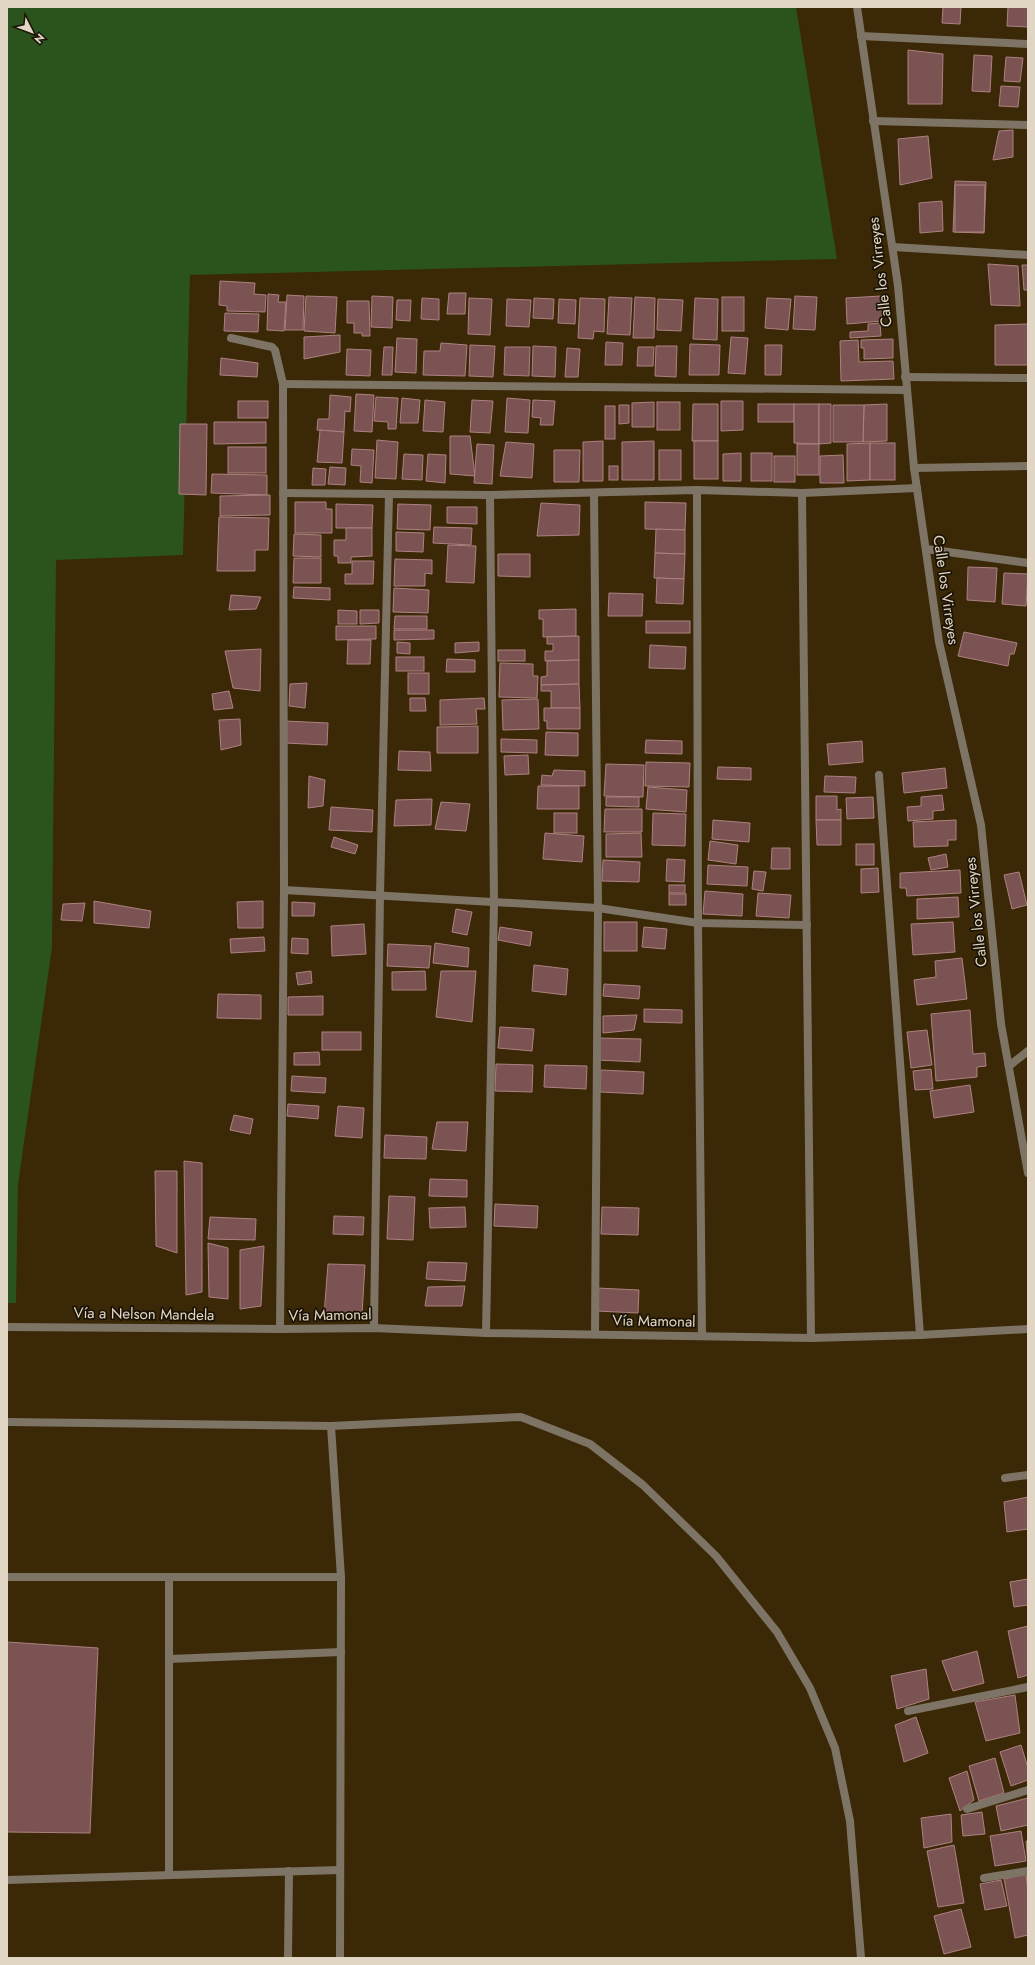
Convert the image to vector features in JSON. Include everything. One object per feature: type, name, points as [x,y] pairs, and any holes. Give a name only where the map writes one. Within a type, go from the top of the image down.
[{"type":"street","name":"Calle los Virreyes","points":[[856,7],[898,286],[914,468],[918,488],[938,642],[981,825],[1001,1024],[1028,1173]]},
{"type":"street","points":[[860,36],[1028,44]]},
{"type":"street","points":[[873,120],[1028,125]]},
{"type":"street","points":[[892,247],[1028,255]]},
{"type":"street","points":[[231,338],[272,347],[275,350],[283,384],[284,890],[280,1330]]},
{"type":"street","points":[[905,376],[1028,378]]},
{"type":"street","points":[[283,384],[907,390]]},
{"type":"street","points":[[914,468],[1028,466]]},
{"type":"street","points":[[283,493],[490,495],[697,490],[802,492],[918,488]]},
{"type":"street","points":[[697,490],[698,923],[702,1336]]},
{"type":"street","points":[[802,492],[810,1338]]},
{"type":"street","points":[[594,493],[598,908],[594,1334]]},
{"type":"street","points":[[374,1328],[380,895],[390,494]]},
{"type":"street","points":[[486,1332],[494,902],[490,495]]},
{"type":"street","points":[[926,549],[1028,563]]},
{"type":"street","points":[[879,776],[920,1335]]},
{"type":"street","points":[[284,890],[598,908],[698,923],[807,925]]},
{"type":"street","points":[[1009,1066],[1028,1051]]},
{"type":"street","name":"Vía a Nelson Mandela","points":[[7,1327],[280,1330]]},
{"type":"street","name":"Vía Mamonal","points":[[280,1330],[374,1328],[486,1332],[810,1338],[920,1335],[1028,1329]]},
{"type":"street","points":[[7,1422],[331,1426],[521,1418],[590,1444],[643,1485],[716,1556],[777,1632],[810,1688],[835,1748],[850,1821],[861,1958]]},
{"type":"street","points":[[331,1426],[341,1577],[340,1958]]},
{"type":"street","points":[[1005,1478],[1028,1475]]},
{"type":"street","points":[[169,1577],[169,1875]]},
{"type":"street","points":[[7,1578],[341,1577]]},
{"type":"street","points":[[169,1658],[341,1652]]},
{"type":"street","points":[[908,1711],[1028,1687]]},
{"type":"street","points":[[967,1809],[1028,1790]]},
{"type":"street","points":[[7,1880],[340,1870]]},
{"type":"street","points":[[288,1958],[289,1871]]},
{"type":"street","points":[[984,1878],[1028,1871]]},
{"type":"green space","points":[[7,7],[796,7],[837,259],[190,275],[183,555],[56,560],[52,948],[18,1184],[16,1303],[7,1303]]},
{"type":"building","points":[[943,7],[961,7],[960,24],[942,23]]},
{"type":"building","points":[[1008,7],[1028,7],[1028,27],[1007,26]]},
{"type":"building","points":[[908,50],[943,54],[942,104],[908,104]]},
{"type":"building","points":[[974,55],[992,56],[990,92],[972,91]]},
{"type":"building","points":[[1006,57],[1023,58],[1020,82],[1004,81]]},
{"type":"building","points":[[1001,86],[1020,87],[1018,107],[999,106]]},
{"type":"building","points":[[1013,130],[1013,157],[993,160],[999,131]]},
{"type":"building","points":[[928,136],[932,178],[900,185],[898,139]]},
{"type":"building","points":[[955,181],[986,182],[984,233],[953,232]]},
{"type":"building","points":[[955,185],[985,185],[984,232],[955,232]]},
{"type":"building","points":[[942,201],[943,231],[920,233],[919,203]]},
{"type":"building","points":[[988,264],[1018,266],[1020,306],[991,305]]},
{"type":"building","points":[[1022,265],[1028,265],[1028,290],[1024,290]]},
{"type":"building","points":[[220,281],[255,283],[254,294],[266,295],[265,312],[227,311],[227,306],[219,305]]},
{"type":"building","points":[[449,293],[466,293],[465,314],[447,314]]},
{"type":"building","points":[[268,294],[279,295],[278,302],[286,302],[284,331],[267,330]]},
{"type":"building","points":[[287,295],[304,296],[303,330],[285,330]]},
{"type":"building","points":[[306,296],[337,297],[335,333],[304,331]]},
{"type":"building","points":[[372,296],[393,297],[392,328],[371,327]]},
{"type":"building","points":[[795,296],[817,297],[815,330],[793,329]]},
{"type":"building","points":[[881,296],[882,321],[847,324],[846,298]]},
{"type":"building","points":[[609,297],[632,298],[630,335],[607,334]]},
{"type":"building","points":[[635,297],[655,298],[654,338],[633,338]]},
{"type":"building","points":[[722,297],[744,297],[744,331],[722,331]]},
{"type":"building","points":[[422,298],[439,299],[439,320],[421,319]]},
{"type":"building","points":[[469,298],[492,299],[490,335],[468,334]]},
{"type":"building","points":[[534,298],[554,299],[553,319],[533,318]]},
{"type":"building","points":[[580,298],[605,299],[604,332],[594,331],[593,339],[578,338]]},
{"type":"building","points":[[695,298],[718,299],[717,340],[693,339]]},
{"type":"building","points":[[767,298],[791,299],[788,330],[765,328]]},
{"type":"building","points":[[507,299],[531,300],[529,327],[506,326]]},
{"type":"building","points":[[559,299],[576,300],[575,324],[558,323]]},
{"type":"building","points":[[658,299],[683,300],[681,331],[657,330]]},
{"type":"building","points":[[397,300],[411,300],[410,321],[396,320]]},
{"type":"building","points":[[347,301],[369,301],[370,336],[362,336],[362,333],[354,333],[354,323],[347,323]]},
{"type":"building","points":[[225,313],[259,314],[258,332],[224,331]]},
{"type":"building","points":[[880,323],[881,336],[850,338],[850,332],[868,331],[868,324]]},
{"type":"building","points":[[1028,324],[1028,365],[995,365],[995,325]]},
{"type":"building","points":[[340,335],[340,352],[304,359],[304,337]]},
{"type":"building","points":[[731,337],[748,338],[745,374],[728,373]]},
{"type":"building","points":[[397,338],[417,339],[416,373],[395,372]]},
{"type":"building","points":[[893,339],[893,358],[864,359],[864,348],[861,348],[861,340]]},
{"type":"building","points":[[858,340],[859,362],[893,361],[894,379],[841,381],[840,341]]},
{"type":"building","points":[[606,342],[623,343],[622,365],[605,365]]},
{"type":"building","points":[[441,343],[467,345],[465,376],[423,375],[424,351],[440,351]]},
{"type":"building","points":[[690,344],[720,345],[719,375],[689,375]]},
{"type":"building","points":[[470,345],[495,346],[493,377],[469,376]]},
{"type":"building","points":[[765,345],[782,345],[781,375],[765,375]]},
{"type":"building","points":[[533,346],[556,347],[555,377],[532,376]]},
{"type":"building","points":[[656,346],[677,346],[676,377],[655,376]]},
{"type":"building","points":[[384,347],[393,347],[392,375],[382,375]]},
{"type":"building","points":[[505,347],[530,347],[529,376],[504,375]]},
{"type":"building","points":[[638,347],[654,347],[653,366],[637,366]]},
{"type":"building","points":[[567,348],[580,349],[578,377],[565,377]]},
{"type":"building","points":[[347,349],[371,350],[370,376],[346,375]]},
{"type":"building","points":[[221,358],[258,363],[257,377],[220,375]]},
{"type":"building","points":[[356,394],[374,395],[372,432],[354,431]]},
{"type":"building","points":[[330,395],[351,397],[350,412],[345,411],[344,432],[317,430],[318,419],[329,419]]},
{"type":"building","points":[[376,397],[398,398],[396,429],[388,429],[388,422],[374,421]]},
{"type":"building","points":[[402,398],[420,400],[418,423],[400,423]]},
{"type":"building","points":[[507,398],[530,400],[528,433],[505,432]]},
{"type":"building","points":[[425,400],[445,402],[443,432],[423,431]]},
{"type":"building","points":[[472,400],[493,401],[490,433],[470,432]]},
{"type":"building","points":[[533,400],[555,401],[553,425],[540,425],[541,418],[532,417]]},
{"type":"building","points":[[238,401],[268,401],[268,418],[238,418]]},
{"type":"building","points":[[721,401],[743,401],[743,430],[721,431]]},
{"type":"building","points":[[654,402],[654,427],[632,427],[632,403]]},
{"type":"building","points":[[657,402],[680,402],[680,430],[657,430]]},
{"type":"building","points":[[693,404],[718,404],[718,441],[692,441]]},
{"type":"building","points":[[758,404],[794,404],[794,422],[758,422]]},
{"type":"building","points":[[794,404],[819,404],[819,444],[794,443]]},
{"type":"building","points":[[819,404],[831,404],[831,443],[819,444]]},
{"type":"building","points":[[887,404],[887,441],[863,442],[864,405]]},
{"type":"building","points":[[619,405],[629,405],[629,423],[619,424]]},
{"type":"building","points":[[833,405],[864,405],[863,442],[833,442]]},
{"type":"building","points":[[605,406],[615,406],[615,439],[605,439]]},
{"type":"building","points":[[214,422],[266,422],[266,443],[214,444]]},
{"type":"building","points":[[180,424],[207,424],[206,495],[179,494]]},
{"type":"building","points":[[320,430],[344,432],[342,463],[317,462]]},
{"type":"building","points":[[450,436],[470,436],[475,476],[450,474]]},
{"type":"building","points":[[377,440],[398,442],[396,479],[375,478]]},
{"type":"building","points":[[603,441],[603,481],[583,481],[583,442]]},
{"type":"building","points":[[654,441],[654,480],[622,480],[622,442]]},
{"type":"building","points":[[694,441],[718,441],[718,479],[694,479]]},
{"type":"building","points":[[506,442],[534,444],[532,478],[500,476]]},
{"type":"building","points":[[870,443],[870,480],[847,481],[847,444]]},
{"type":"building","points":[[870,443],[895,443],[895,480],[870,480]]},
{"type":"building","points":[[477,444],[494,445],[492,484],[474,483]]},
{"type":"building","points":[[797,444],[819,444],[819,475],[797,475]]},
{"type":"building","points":[[228,447],[266,447],[266,473],[228,473]]},
{"type":"building","points":[[352,449],[374,450],[372,483],[360,482],[361,466],[351,465]]},
{"type":"building","points":[[554,450],[580,450],[579,482],[554,482]]},
{"type":"building","points":[[659,450],[681,450],[681,480],[659,480]]},
{"type":"building","points":[[741,453],[741,481],[723,481],[723,454]]},
{"type":"building","points":[[751,453],[772,453],[772,481],[751,481]]},
{"type":"building","points":[[404,454],[423,455],[422,480],[402,479]]},
{"type":"building","points":[[428,454],[446,455],[445,483],[426,481]]},
{"type":"building","points":[[843,455],[844,483],[820,483],[820,456]]},
{"type":"building","points":[[774,456],[795,456],[795,482],[774,482]]},
{"type":"building","points":[[609,466],[618,466],[618,480],[609,480]]},
{"type":"building","points":[[330,467],[346,468],[345,485],[328,484]]},
{"type":"building","points":[[313,468],[326,469],[325,485],[312,485]]},
{"type":"building","points":[[212,474],[267,475],[267,495],[211,493]]},
{"type":"building","points":[[270,495],[270,515],[220,516],[220,496]]},
{"type":"building","points":[[295,502],[326,502],[326,509],[332,509],[332,533],[295,533]]},
{"type":"building","points":[[645,502],[686,503],[685,530],[645,529]]},
{"type":"building","points":[[541,503],[580,505],[579,535],[537,536]]},
{"type":"building","points":[[336,504],[373,505],[372,528],[336,528]]},
{"type":"building","points":[[398,504],[431,505],[430,530],[397,529]]},
{"type":"building","points":[[447,507],[477,507],[477,524],[447,523]]},
{"type":"building","points":[[219,517],[269,518],[268,550],[255,550],[255,571],[217,571]]},
{"type":"building","points":[[434,527],[472,528],[471,545],[433,543]]},
{"type":"building","points":[[346,528],[372,528],[372,556],[351,557],[351,563],[338,563],[338,556],[334,556],[334,540],[346,540]]},
{"type":"building","points":[[656,529],[685,530],[685,554],[655,553]]},
{"type":"building","points":[[396,532],[424,533],[423,552],[396,551]]},
{"type":"building","points":[[294,534],[321,535],[321,557],[293,556]]},
{"type":"building","points":[[448,545],[476,546],[474,583],[446,582]]},
{"type":"building","points":[[655,553],[685,554],[684,579],[654,578]]},
{"type":"building","points":[[498,554],[530,554],[530,577],[498,576]]},
{"type":"building","points":[[294,558],[321,558],[321,583],[293,583]]},
{"type":"building","points":[[395,559],[432,560],[432,574],[425,573],[425,586],[394,586]]},
{"type":"building","points":[[352,561],[374,561],[373,584],[345,584],[345,574],[352,574]]},
{"type":"building","points":[[968,567],[997,568],[995,602],[967,600]]},
{"type":"building","points":[[1004,573],[1028,574],[1026,606],[1002,604]]},
{"type":"building","points":[[657,578],[684,579],[683,604],[656,603]]},
{"type":"building","points":[[294,587],[330,588],[330,600],[293,598]]},
{"type":"building","points":[[394,588],[429,590],[428,613],[393,612]]},
{"type":"building","points":[[609,593],[643,594],[642,616],[608,616]]},
{"type":"building","points":[[231,595],[261,597],[256,609],[229,610]]},
{"type":"building","points":[[576,609],[576,636],[543,637],[543,619],[539,619],[539,610]]},
{"type":"building","points":[[338,610],[357,611],[357,624],[338,624]]},
{"type":"building","points":[[360,610],[379,610],[379,623],[360,624]]},
{"type":"building","points":[[395,616],[427,616],[427,629],[394,629]]},
{"type":"building","points":[[646,621],[690,621],[690,633],[646,633]]},
{"type":"building","points":[[336,626],[376,626],[376,639],[336,640]]},
{"type":"building","points":[[394,630],[434,630],[434,639],[394,640]]},
{"type":"building","points":[[964,632],[1017,643],[1014,654],[1010,654],[1008,666],[958,656]]},
{"type":"building","points":[[579,636],[579,660],[545,661],[545,651],[553,651],[553,644],[547,644],[547,637]]},
{"type":"building","points":[[348,640],[371,640],[370,664],[347,664]]},
{"type":"building","points":[[397,642],[410,643],[410,654],[397,653]]},
{"type":"building","points":[[479,642],[479,651],[455,653],[455,643]]},
{"type":"building","points":[[650,645],[686,647],[685,669],[649,668]]},
{"type":"building","points":[[261,649],[260,691],[233,688],[225,651]]},
{"type":"building","points":[[498,650],[525,650],[525,661],[498,661]]},
{"type":"building","points":[[396,657],[424,657],[424,671],[396,671]]},
{"type":"building","points":[[447,659],[475,660],[475,672],[446,672]]},
{"type":"building","points":[[579,660],[579,684],[541,685],[541,677],[547,676],[547,661]]},
{"type":"building","points":[[500,663],[533,664],[533,676],[538,676],[537,698],[499,697]]},
{"type":"building","points":[[408,673],[429,673],[429,694],[408,694]]},
{"type":"building","points":[[307,683],[305,708],[289,706],[290,684]]},
{"type":"building","points":[[579,684],[580,708],[551,708],[551,691],[541,691],[541,685]]},
{"type":"building","points":[[229,691],[233,708],[214,710],[212,694]]},
{"type":"building","points":[[410,698],[425,698],[426,711],[410,711]]},
{"type":"building","points":[[484,698],[485,709],[476,709],[477,724],[440,725],[440,700]]},
{"type":"building","points":[[538,699],[539,729],[503,730],[502,700]]},
{"type":"building","points":[[544,708],[580,708],[580,729],[547,729],[547,721],[544,721]]},
{"type":"building","points":[[240,719],[241,745],[221,750],[219,720]]},
{"type":"building","points":[[285,721],[328,723],[327,745],[284,743]]},
{"type":"building","points":[[478,726],[478,753],[437,753],[437,727]]},
{"type":"building","points":[[546,732],[578,733],[578,756],[545,755]]},
{"type":"building","points":[[501,739],[537,740],[537,753],[501,752]]},
{"type":"building","points":[[646,740],[682,741],[682,754],[645,753]]},
{"type":"building","points":[[862,741],[863,762],[829,765],[827,744]]},
{"type":"building","points":[[399,751],[430,752],[431,771],[398,770]]},
{"type":"building","points":[[528,755],[529,774],[505,775],[504,756]]},
{"type":"building","points":[[646,762],[690,763],[689,787],[645,786]]},
{"type":"building","points":[[606,764],[644,765],[643,797],[604,796]]},
{"type":"building","points":[[718,767],[751,768],[751,780],[717,779]]},
{"type":"building","points":[[945,768],[947,788],[904,793],[902,773]]},
{"type":"building","points":[[554,770],[585,771],[585,786],[541,785],[542,775],[552,776]]},
{"type":"building","points":[[309,776],[325,780],[323,806],[308,808]]},
{"type":"building","points":[[825,776],[856,777],[855,793],[824,792]]},
{"type":"building","points":[[538,786],[579,786],[579,809],[537,809]]},
{"type":"building","points":[[648,787],[687,790],[686,812],[646,809]]},
{"type":"building","points":[[942,795],[944,810],[933,811],[933,819],[908,821],[907,807],[921,806],[921,797]]},
{"type":"building","points":[[816,796],[837,796],[837,810],[841,809],[841,820],[816,820]]},
{"type":"building","points":[[606,797],[639,797],[639,807],[606,806]]},
{"type":"building","points":[[873,797],[874,818],[847,819],[846,798]]},
{"type":"building","points":[[432,799],[431,825],[394,826],[396,800]]},
{"type":"building","points":[[441,802],[470,804],[466,831],[435,829]]},
{"type":"building","points":[[331,807],[373,810],[372,832],[329,830]]},
{"type":"building","points":[[605,809],[642,809],[642,832],[604,832]]},
{"type":"building","points":[[554,813],[577,813],[577,833],[554,833]]},
{"type":"building","points":[[653,813],[686,814],[685,846],[652,845]]},
{"type":"building","points":[[713,820],[750,823],[749,842],[712,839]]},
{"type":"building","points":[[816,820],[841,820],[841,845],[817,845]]},
{"type":"building","points":[[956,820],[956,840],[948,840],[948,846],[914,847],[913,822]]},
{"type":"building","points":[[545,833],[584,836],[582,862],[543,859]]},
{"type":"building","points":[[641,833],[642,857],[606,857],[606,834]]},
{"type":"building","points":[[334,837],[358,845],[355,854],[331,847]]},
{"type":"building","points":[[710,841],[738,845],[736,864],[708,860]]},
{"type":"building","points":[[856,844],[874,844],[874,865],[856,865]]},
{"type":"building","points":[[772,848],[790,848],[790,869],[771,869]]},
{"type":"building","points":[[946,854],[948,867],[931,870],[928,858]]},
{"type":"building","points":[[667,859],[685,860],[684,882],[666,881]]},
{"type":"building","points":[[603,860],[640,862],[639,882],[602,881]]},
{"type":"building","points":[[708,865],[748,867],[747,886],[707,884]]},
{"type":"building","points":[[878,868],[879,892],[861,893],[861,869]]},
{"type":"building","points":[[960,870],[961,893],[907,896],[906,888],[900,888],[900,873]]},
{"type":"building","points":[[754,871],[766,872],[763,891],[752,889]]},
{"type":"building","points":[[1019,872],[1027,905],[1012,909],[1004,875]]},
{"type":"building","points":[[669,885],[685,885],[685,893],[669,893]]},
{"type":"building","points":[[705,891],[743,894],[742,916],[703,914]]},
{"type":"building","points":[[758,893],[791,895],[789,918],[756,916]]},
{"type":"building","points":[[669,894],[686,894],[686,905],[669,905]]},
{"type":"building","points":[[958,897],[959,917],[917,919],[917,899]]},
{"type":"building","points":[[94,901],[151,911],[149,928],[94,923]]},
{"type":"building","points":[[263,901],[263,928],[238,928],[237,902]]},
{"type":"building","points":[[292,902],[315,903],[314,916],[292,916]]},
{"type":"building","points":[[85,903],[82,921],[61,920],[63,904]]},
{"type":"building","points":[[456,909],[472,912],[467,935],[452,932]]},
{"type":"building","points":[[604,922],[637,922],[637,951],[604,951]]},
{"type":"building","points":[[953,922],[955,952],[913,955],[911,924]]},
{"type":"building","points":[[364,924],[366,954],[332,956],[331,926]]},
{"type":"building","points":[[500,927],[532,932],[530,946],[498,940]]},
{"type":"building","points":[[644,927],[667,929],[665,949],[642,947]]},
{"type":"building","points":[[264,937],[265,951],[231,953],[230,939]]},
{"type":"building","points":[[292,938],[308,939],[308,954],[291,953]]},
{"type":"building","points":[[435,943],[469,948],[468,967],[433,963]]},
{"type":"building","points":[[388,944],[431,946],[429,968],[387,966]]},
{"type":"building","points":[[962,958],[967,999],[917,1005],[914,980],[936,977],[935,961]]},
{"type":"building","points":[[534,965],[568,969],[566,995],[532,991]]},
{"type":"building","points":[[311,971],[312,983],[298,985],[296,973]]},
{"type":"building","points":[[425,971],[426,990],[392,990],[392,972]]},
{"type":"building","points":[[441,971],[476,971],[472,1022],[436,1017]]},
{"type":"building","points":[[604,984],[640,986],[639,999],[603,996]]},
{"type":"building","points":[[218,994],[261,995],[261,1019],[217,1018]]},
{"type":"building","points":[[323,996],[323,1015],[288,1015],[288,997]]},
{"type":"building","points":[[644,1009],[682,1010],[682,1023],[644,1022]]},
{"type":"building","points":[[970,1010],[973,1054],[985,1053],[986,1066],[977,1067],[977,1077],[936,1081],[931,1014]]},
{"type":"building","points":[[637,1015],[634,1030],[603,1033],[603,1016]]},
{"type":"building","points":[[500,1027],[534,1029],[532,1051],[498,1048]]},
{"type":"building","points":[[927,1030],[932,1065],[911,1068],[907,1032]]},
{"type":"building","points":[[322,1032],[361,1032],[361,1050],[322,1050]]},
{"type":"building","points":[[598,1038],[641,1039],[640,1062],[597,1060]]},
{"type":"building","points":[[319,1052],[320,1065],[294,1065],[294,1053]]},
{"type":"building","points":[[496,1064],[533,1065],[532,1092],[495,1091]]},
{"type":"building","points":[[545,1065],[587,1066],[586,1089],[544,1087]]},
{"type":"building","points":[[931,1069],[933,1089],[915,1090],[913,1071]]},
{"type":"building","points":[[601,1070],[644,1072],[643,1094],[600,1092]]},
{"type":"building","points":[[292,1076],[326,1078],[325,1093],[291,1091]]},
{"type":"building","points":[[970,1085],[974,1112],[934,1118],[930,1091]]},
{"type":"building","points":[[288,1104],[319,1106],[318,1119],[287,1116]]},
{"type":"building","points":[[338,1106],[364,1108],[362,1138],[335,1136]]},
{"type":"building","points":[[234,1115],[253,1119],[250,1134],[230,1130]]},
{"type":"building","points":[[437,1122],[468,1122],[466,1151],[432,1149]]},
{"type":"building","points":[[385,1135],[427,1137],[426,1159],[384,1158]]},
{"type":"building","points":[[184,1161],[202,1163],[202,1292],[186,1295]]},
{"type":"building","points":[[155,1171],[177,1171],[177,1253],[156,1246]]},
{"type":"building","points":[[430,1179],[467,1180],[467,1197],[429,1196]]},
{"type":"building","points":[[389,1196],[415,1197],[413,1240],[387,1239]]},
{"type":"building","points":[[495,1204],[538,1206],[537,1228],[494,1226]]},
{"type":"building","points":[[465,1207],[466,1227],[430,1228],[429,1208]]},
{"type":"building","points":[[602,1207],[639,1208],[638,1235],[601,1234]]},
{"type":"building","points":[[334,1216],[364,1217],[363,1235],[333,1234]]},
{"type":"building","points":[[210,1217],[256,1219],[255,1240],[208,1239]]},
{"type":"building","points":[[208,1243],[228,1248],[228,1299],[209,1297]]},
{"type":"building","points":[[264,1246],[261,1306],[240,1309],[240,1250]]},
{"type":"building","points":[[428,1262],[467,1263],[465,1281],[426,1279]]},
{"type":"building","points":[[328,1264],[365,1265],[362,1314],[324,1315]]},
{"type":"building","points":[[465,1286],[462,1306],[425,1306],[428,1287]]},
{"type":"building","points":[[597,1288],[639,1290],[638,1313],[596,1311]]},
{"type":"building","points":[[1028,1497],[1028,1529],[1007,1532],[1004,1502]]},
{"type":"building","points":[[1028,1579],[1028,1605],[1014,1607],[1010,1582]]},
{"type":"building","points":[[1028,1626],[1028,1675],[1018,1678],[1008,1631]]},
{"type":"building","points":[[7,1642],[98,1648],[90,1833],[7,1832]]},
{"type":"building","points":[[977,1651],[984,1683],[953,1691],[942,1661]]},
{"type":"building","points":[[926,1669],[929,1699],[897,1709],[891,1676]]},
{"type":"building","points":[[1015,1695],[1020,1733],[986,1741],[975,1702]]},
{"type":"building","points":[[916,1717],[928,1753],[904,1762],[895,1725]]},
{"type":"building","points":[[1021,1745],[1028,1768],[1028,1780],[1011,1786],[1000,1752]]},
{"type":"building","points":[[995,1758],[1004,1793],[979,1801],[969,1766]]},
{"type":"building","points":[[967,1771],[974,1800],[960,1811],[949,1778]]},
{"type":"building","points":[[1028,1798],[1028,1825],[1001,1831],[996,1806]]},
{"type":"building","points":[[982,1812],[985,1834],[963,1836],[961,1815]]},
{"type":"building","points":[[951,1814],[952,1842],[924,1848],[921,1818]]},
{"type":"building","points":[[1021,1831],[1026,1861],[995,1866],[990,1836]]},
{"type":"building","points":[[1026,1841],[1028,1841],[1028,1866]]},
{"type":"building","points":[[954,1845],[964,1903],[938,1907],[927,1851]]},
{"type":"building","points":[[1026,1874],[1028,1893],[1028,1935],[1015,1938],[1004,1879]]},
{"type":"building","points":[[1001,1880],[1007,1906],[985,1910],[980,1884]]},
{"type":"building","points":[[961,1909],[971,1947],[944,1954],[934,1916]]}]
